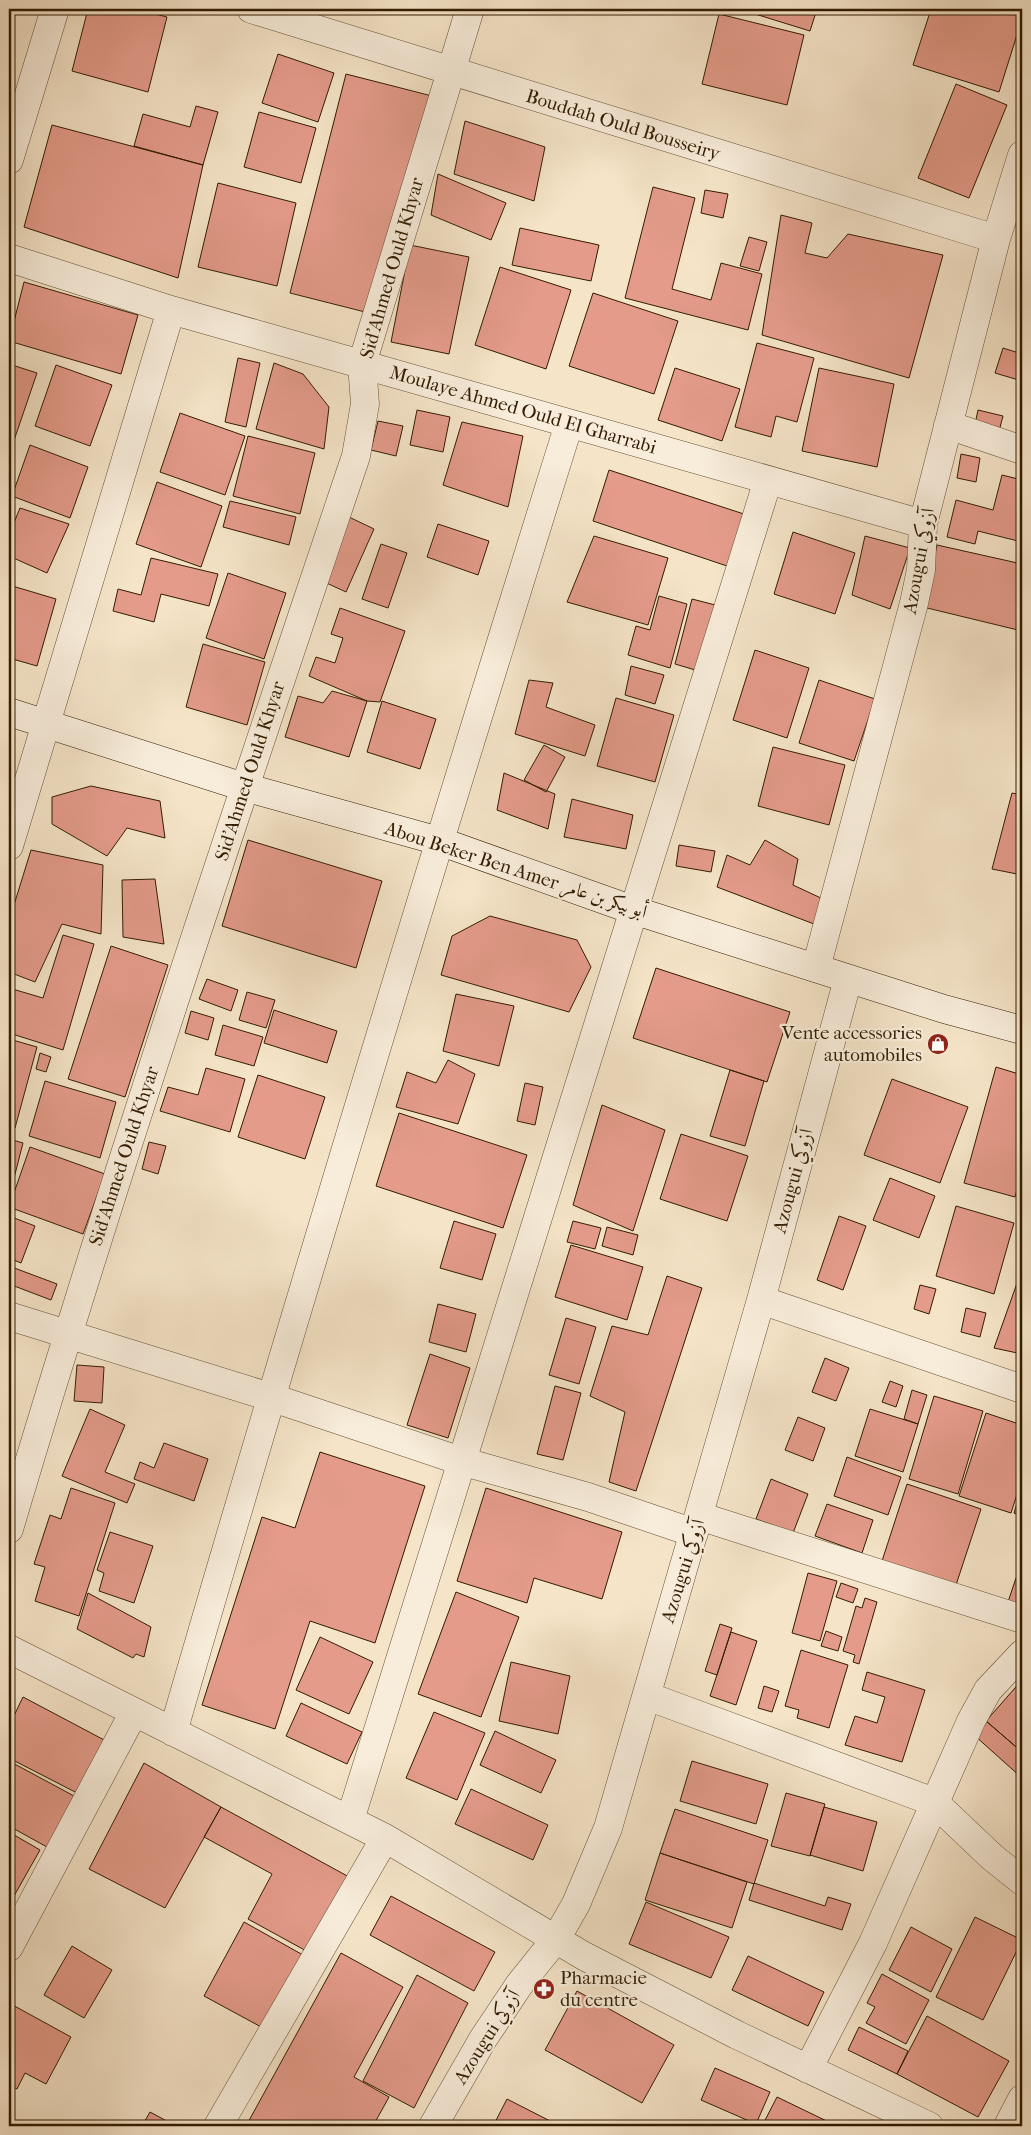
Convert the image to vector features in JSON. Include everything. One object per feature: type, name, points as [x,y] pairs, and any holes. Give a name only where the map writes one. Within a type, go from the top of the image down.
[{"type":"street","points":[[9,160],[55,9]]},
{"type":"street","name":"Bouddah Ould Bousseiry","points":[[251,9],[996,240]]},
{"type":"street","name":"Sid'Ahmed Ould Khyar","points":[[9,1530],[66,1336],[244,787],[356,456],[365,404],[362,364],[470,9]]},
{"type":"street","name":"Azougui آزوكي","points":[[816,968],[914,603],[922,570],[923,524],[948,424],[996,240],[1022,154]]},
{"type":"street","name":"Moulaye Ahmed Ould El Gharrabi","points":[[9,258],[170,310],[923,524]]},
{"type":"street","points":[[9,846],[170,310]]},
{"type":"street","points":[[173,1732],[270,1397],[438,841],[569,424]]},
{"type":"street","points":[[948,424],[1022,450]]},
{"type":"street","points":[[350,1820],[768,480]]},
{"type":"street","name":"Abou Beker Ben Amer أبو بيكر بن عامر","points":[[9,712],[244,787],[438,841],[633,910],[944,1009],[1022,1030]]},
{"type":"street","name":"Azougui آزوكي","points":[[433,2126],[483,2039],[520,1985],[556,1939],[576,1904],[601,1846],[626,1773],[761,1300],[848,979]]},
{"type":"street","points":[[761,1300],[1022,1389]]},
{"type":"street","points":[[9,1316],[66,1336],[270,1397],[461,1461],[588,1497],[697,1524],[1022,1619]]},
{"type":"street","points":[[9,1649],[385,1838],[584,1956],[736,2035],[929,2126]]},
{"type":"street","points":[[808,2069],[873,1943],[971,1721],[988,1690],[1022,1654]]},
{"type":"street","points":[[647,1696],[934,1802],[992,1857],[1022,1881]]},
{"type":"street","points":[[9,1947],[134,1712]]},
{"type":"street","points":[[218,2126],[385,1838]]},
{"type":"street","points":[[1008,2126],[1022,2099]]},
{"type":"building","points":[[88,9],[136,9],[167,17],[148,92],[72,71]]},
{"type":"building","points":[[739,9],[817,9],[810,31]]},
{"type":"building","points":[[931,9],[1022,9],[1022,19],[999,92],[913,65]]},
{"type":"building","points":[[719,14],[804,35],[787,105],[702,84]]},
{"type":"building","points":[[278,54],[334,73],[318,122],[262,103]]},
{"type":"building","points":[[346,74],[432,96],[424,126],[420,125],[373,314],[290,293]]},
{"type":"building","points":[[956,84],[1007,105],[969,198],[918,178]]},
{"type":"building","points":[[196,106],[218,112],[203,165],[134,146],[143,114],[190,127]]},
{"type":"building","points":[[259,112],[316,128],[301,183],[244,167]]},
{"type":"building","points":[[465,121],[545,147],[534,201],[454,174]]},
{"type":"building","points":[[52,125],[203,165],[178,278],[24,227]]},
{"type":"building","points":[[438,174],[506,203],[491,240],[431,215]]},
{"type":"building","points":[[218,183],[296,203],[277,286],[198,267]]},
{"type":"building","points":[[653,187],[695,198],[672,289],[711,300],[721,263],[762,274],[748,330],[625,298]]},
{"type":"building","points":[[705,190],[728,194],[723,218],[701,213]]},
{"type":"building","points":[[781,215],[812,223],[805,253],[827,258],[848,234],[943,255],[909,378],[762,335]]},
{"type":"building","points":[[520,228],[599,245],[591,281],[512,265]]},
{"type":"building","points":[[749,237],[767,242],[759,271],[740,266]]},
{"type":"building","points":[[410,245],[469,257],[449,354],[391,342]]},
{"type":"building","points":[[500,267],[571,290],[546,369],[475,345]]},
{"type":"building","points":[[24,282],[138,315],[121,374],[9,341]]},
{"type":"building","points":[[593,293],[678,321],[654,394],[569,366]]},
{"type":"building","points":[[757,343],[814,358],[797,422],[776,416],[771,437],[735,427]]},
{"type":"building","points":[[1003,348],[1022,354],[1022,381],[995,373]]},
{"type":"building","points":[[238,358],[260,363],[246,427],[225,422]]},
{"type":"building","points":[[274,363],[303,374],[329,407],[324,449],[256,429]]},
{"type":"building","points":[[9,364],[37,373],[9,455]]},
{"type":"building","points":[[56,365],[112,385],[90,446],[35,426]]},
{"type":"building","points":[[675,368],[740,389],[722,441],[658,420]]},
{"type":"building","points":[[819,368],[894,384],[877,467],[802,451]]},
{"type":"building","points":[[417,410],[450,417],[443,452],[410,445]]},
{"type":"building","points":[[978,410],[1003,416],[998,435],[974,429]]},
{"type":"building","points":[[180,413],[245,436],[225,495],[160,472]]},
{"type":"building","points":[[378,421],[403,426],[396,456],[371,450]]},
{"type":"building","points":[[462,422],[523,436],[508,507],[443,485]]},
{"type":"building","points":[[248,436],[315,453],[300,514],[233,496]]},
{"type":"building","points":[[30,445],[88,467],[70,518],[12,496]]},
{"type":"building","points":[[961,454],[980,458],[976,482],[957,478]]},
{"type":"building","points":[[609,470],[747,515],[730,567],[593,521]]},
{"type":"building","points":[[1002,475],[1022,480],[1022,542],[978,531],[975,544],[947,537],[956,500],[993,510]]},
{"type":"building","points":[[157,482],[222,506],[201,567],[136,544]]},
{"type":"building","points":[[230,501],[296,517],[289,545],[223,527]]},
{"type":"building","points":[[20,508],[69,524],[47,573],[9,556],[9,535]]},
{"type":"building","points":[[349,517],[374,529],[346,592],[320,580]]},
{"type":"building","points":[[438,524],[489,541],[478,575],[427,557]]},
{"type":"building","points":[[793,532],[855,553],[835,614],[774,594]]},
{"type":"building","points":[[594,536],[668,558],[648,625],[567,602]]},
{"type":"building","points":[[865,536],[910,548],[890,609],[852,595]]},
{"type":"building","points":[[381,544],[407,553],[388,608],[362,599]]},
{"type":"building","points":[[937,545],[1022,564],[1022,631],[923,607]]},
{"type":"building","points":[[151,558],[218,574],[209,606],[161,594],[154,622],[113,611],[118,589],[141,595]]},
{"type":"building","points":[[228,573],[286,593],[264,659],[206,638]]},
{"type":"building","points":[[9,585],[56,599],[37,666],[9,658]]},
{"type":"building","points":[[659,596],[687,604],[670,668],[628,655],[636,626],[650,630]]},
{"type":"building","points":[[692,599],[723,607],[702,672],[675,664]]},
{"type":"building","points":[[340,608],[405,631],[380,702],[367,701],[309,676],[316,657],[335,663],[343,638],[331,634]]},
{"type":"building","points":[[203,644],[265,662],[247,725],[186,707]]},
{"type":"building","points":[[755,650],[809,668],[787,738],[733,720]]},
{"type":"building","points":[[631,666],[664,675],[655,704],[625,695]]},
{"type":"building","points":[[529,680],[553,683],[546,707],[595,725],[585,756],[515,734]]},
{"type":"building","points":[[819,680],[875,699],[854,761],[799,743]]},
{"type":"building","points":[[332,691],[367,701],[349,757],[285,737],[298,696],[323,703]]},
{"type":"building","points":[[616,698],[674,715],[655,782],[597,766]]},
{"type":"building","points":[[382,701],[436,719],[420,769],[367,752]]},
{"type":"building","points":[[544,745],[565,757],[546,792],[524,780]]},
{"type":"building","points":[[773,747],[845,765],[829,825],[758,806]]},
{"type":"building","points":[[504,773],[555,794],[548,829],[497,810]]},
{"type":"building","points":[[91,786],[160,801],[165,838],[127,828],[107,856],[52,824],[52,797]]},
{"type":"building","points":[[1012,793],[1022,795],[1022,875],[992,869]]},
{"type":"building","points":[[572,799],[633,815],[626,849],[564,837]]},
{"type":"building","points":[[248,840],[382,881],[356,968],[222,926]]},
{"type":"building","points":[[765,840],[798,859],[793,885],[823,899],[814,924],[717,887],[727,855],[750,865]]},
{"type":"building","points":[[679,845],[715,851],[711,872],[676,866]]},
{"type":"building","points":[[31,850],[103,865],[101,934],[62,924],[35,982],[9,972],[9,921]]},
{"type":"building","points":[[155,879],[164,944],[123,937],[122,880]]},
{"type":"building","points":[[490,916],[577,940],[591,967],[569,1012],[441,975],[452,936]]},
{"type":"building","points":[[63,935],[94,944],[63,1050],[9,1033],[9,988],[43,998]]},
{"type":"building","points":[[111,946],[168,965],[125,1097],[68,1079]]},
{"type":"building","points":[[656,968],[790,1012],[767,1082],[633,1038]]},
{"type":"building","points":[[207,979],[238,990],[231,1011],[199,999]]},
{"type":"building","points":[[247,992],[275,1000],[266,1028],[239,1020]]},
{"type":"building","points":[[456,994],[514,1006],[499,1066],[443,1051]]},
{"type":"building","points":[[274,1010],[337,1031],[327,1063],[264,1043]]},
{"type":"building","points":[[191,1011],[214,1018],[208,1040],[185,1033]]},
{"type":"building","points":[[223,1025],[263,1037],[254,1066],[215,1055]]},
{"type":"building","points":[[9,1039],[37,1047],[15,1128],[9,1126]]},
{"type":"building","points":[[40,1053],[51,1057],[46,1072],[36,1069]]},
{"type":"building","points":[[448,1060],[475,1074],[458,1124],[396,1107],[407,1072],[436,1083]]},
{"type":"building","points":[[996,1067],[1022,1075],[1022,1171],[1015,1197],[964,1183]]},
{"type":"building","points":[[206,1068],[245,1079],[230,1132],[160,1111],[168,1087],[198,1095]]},
{"type":"building","points":[[730,1070],[764,1081],[745,1146],[710,1136]]},
{"type":"building","points":[[258,1075],[325,1097],[305,1159],[238,1137]]},
{"type":"building","points":[[892,1079],[968,1107],[940,1183],[864,1155]]},
{"type":"building","points":[[45,1081],[116,1102],[100,1158],[29,1136]]},
{"type":"building","points":[[525,1083],[543,1087],[535,1125],[517,1121]]},
{"type":"building","points":[[602,1105],[665,1130],[633,1231],[573,1205]]},
{"type":"building","points":[[399,1113],[527,1155],[503,1228],[376,1186]]},
{"type":"building","points":[[681,1134],[748,1156],[727,1221],[660,1199]]},
{"type":"building","points":[[9,1139],[23,1143],[13,1182],[9,1182]]},
{"type":"building","points":[[149,1142],[166,1146],[158,1174],[142,1169]]},
{"type":"building","points":[[30,1147],[105,1174],[83,1234],[9,1207]]},
{"type":"building","points":[[890,1178],[935,1196],[919,1238],[873,1220]]},
{"type":"building","points":[[956,1206],[1014,1223],[994,1294],[936,1276]]},
{"type":"building","points":[[9,1216],[35,1226],[21,1263],[9,1258]]},
{"type":"building","points":[[839,1216],[866,1226],[843,1290],[817,1280]]},
{"type":"building","points":[[454,1221],[496,1234],[482,1280],[440,1268]]},
{"type":"building","points":[[573,1221],[601,1228],[595,1249],[567,1242]]},
{"type":"building","points":[[607,1227],[638,1235],[633,1255],[602,1246]]},
{"type":"building","points":[[571,1245],[643,1267],[627,1320],[555,1297]]},
{"type":"building","points":[[9,1266],[57,1284],[51,1300],[9,1284]]},
{"type":"building","points":[[1022,1269],[1022,1354],[994,1348]]},
{"type":"building","points":[[667,1276],[702,1288],[636,1491],[609,1482],[625,1412],[590,1396],[612,1326],[648,1335]]},
{"type":"building","points":[[920,1285],[936,1289],[929,1314],[914,1309]]},
{"type":"building","points":[[438,1304],[476,1314],[466,1352],[429,1342]]},
{"type":"building","points":[[966,1308],[986,1313],[980,1337],[961,1332]]},
{"type":"building","points":[[566,1318],[596,1327],[579,1384],[549,1375]]},
{"type":"building","points":[[430,1354],[470,1368],[448,1438],[407,1425]]},
{"type":"building","points":[[825,1358],[849,1368],[836,1401],[812,1392]]},
{"type":"building","points":[[77,1365],[104,1367],[102,1403],[74,1401]]},
{"type":"building","points":[[890,1381],[903,1386],[896,1407],[882,1402]]},
{"type":"building","points":[[555,1386],[581,1393],[563,1460],[537,1454]]},
{"type":"building","points":[[912,1390],[927,1395],[918,1424],[904,1419]]},
{"type":"building","points":[[934,1396],[983,1411],[958,1494],[909,1479]]},
{"type":"building","points":[[90,1409],[125,1425],[105,1472],[135,1484],[127,1503],[62,1476]]},
{"type":"building","points":[[870,1409],[918,1424],[903,1472],[855,1456]]},
{"type":"building","points":[[986,1413],[1022,1425],[1022,1479],[1011,1513],[959,1496]]},
{"type":"building","points":[[798,1417],[825,1428],[813,1461],[785,1450]]},
{"type":"building","points":[[164,1443],[208,1459],[194,1501],[134,1479],[140,1462],[154,1468]]},
{"type":"building","points":[[320,1452],[425,1486],[375,1643],[310,1621],[275,1729],[202,1705],[262,1517],[295,1528]]},
{"type":"building","points":[[847,1457],[901,1477],[888,1515],[834,1496]]},
{"type":"building","points":[[771,1479],[808,1494],[793,1533],[756,1519]]},
{"type":"building","points":[[907,1484],[981,1509],[956,1585],[882,1561]]},
{"type":"building","points":[[1022,1487],[1022,1516],[1014,1513]]},
{"type":"building","points":[[71,1488],[115,1503],[79,1616],[35,1601],[45,1567],[34,1564],[50,1515],[61,1519]]},
{"type":"building","points":[[486,1488],[622,1532],[602,1599],[534,1578],[527,1603],[457,1581]]},
{"type":"building","points":[[827,1504],[873,1520],[862,1553],[815,1536]]},
{"type":"building","points":[[110,1532],[153,1546],[134,1603],[99,1591],[104,1573],[97,1570]]},
{"type":"building","points":[[808,1573],[837,1581],[820,1641],[792,1633]]},
{"type":"building","points":[[1016,1578],[1022,1580],[1022,1607],[1008,1602]]},
{"type":"building","points":[[841,1583],[858,1589],[853,1603],[836,1597]]},
{"type":"building","points":[[456,1592],[519,1617],[481,1717],[418,1694]]},
{"type":"building","points":[[88,1593],[151,1627],[144,1657],[136,1654],[133,1658],[77,1629]]},
{"type":"building","points":[[865,1598],[877,1602],[859,1664],[853,1662],[855,1655],[843,1651],[856,1606],[862,1608]]},
{"type":"building","points":[[720,1624],[732,1628],[717,1675],[705,1671]]},
{"type":"building","points":[[826,1631],[842,1637],[838,1651],[821,1646]]},
{"type":"building","points":[[731,1632],[757,1641],[736,1705],[710,1696]]},
{"type":"building","points":[[320,1637],[373,1662],[349,1714],[296,1690]]},
{"type":"building","points":[[801,1650],[848,1665],[829,1728],[797,1718],[799,1710],[785,1706]]},
{"type":"building","points":[[511,1662],[570,1676],[558,1734],[499,1721]]},
{"type":"building","points":[[867,1672],[925,1690],[902,1762],[845,1745],[855,1716],[877,1723],[885,1697],[862,1690]]},
{"type":"building","points":[[1022,1680],[1022,1752],[986,1721]]},
{"type":"building","points":[[764,1686],[779,1691],[772,1712],[758,1708]]},
{"type":"building","points":[[23,1697],[108,1742],[81,1795],[9,1758],[9,1726]]},
{"type":"building","points":[[301,1703],[362,1732],[347,1764],[286,1736]]},
{"type":"building","points":[[434,1712],[485,1733],[457,1800],[406,1778]]},
{"type":"building","points":[[986,1721],[1022,1752],[1022,1778],[974,1735]]},
{"type":"building","points":[[495,1731],[556,1760],[541,1793],[480,1765]]},
{"type":"building","points":[[9,1761],[74,1796],[47,1847],[9,1826]]},
{"type":"building","points":[[692,1761],[768,1784],[756,1824],[680,1801]]},
{"type":"building","points":[[144,1763],[221,1807],[165,1908],[89,1869]]},
{"type":"building","points":[[471,1789],[548,1825],[533,1860],[455,1824]]},
{"type":"building","points":[[786,1793],[825,1804],[810,1856],[771,1846]]},
{"type":"building","points":[[221,1807],[351,1878],[310,1953],[248,1919],[272,1874],[204,1837]]},
{"type":"building","points":[[824,1807],[877,1822],[863,1871],[810,1855]]},
{"type":"building","points":[[675,1809],[768,1840],[754,1884],[660,1853]]},
{"type":"building","points":[[9,1832],[40,1850],[14,1896],[9,1893]]},
{"type":"building","points":[[660,1853],[747,1882],[732,1928],[645,1900]]},
{"type":"building","points":[[754,1883],[825,1906],[828,1897],[851,1904],[842,1930],[749,1900]]},
{"type":"building","points":[[391,1896],[495,1952],[474,1991],[370,1935]]},
{"type":"building","points":[[646,1902],[729,1937],[711,1978],[629,1944]]},
{"type":"building","points":[[975,1917],[1022,1940],[983,2020],[936,1997]]},
{"type":"building","points":[[244,1922],[303,1955],[263,2028],[204,1996]]},
{"type":"building","points":[[911,1927],[952,1949],[931,1992],[889,1970]]},
{"type":"building","points":[[72,1946],[112,1970],[84,2018],[44,1995]]},
{"type":"building","points":[[341,1953],[403,1987],[354,2077],[389,2097],[373,2126],[246,2126]]},
{"type":"building","points":[[748,1956],[824,1992],[808,2026],[732,1990]]},
{"type":"building","points":[[882,1974],[929,2000],[906,2044],[866,2023],[875,2007],[867,2003]]},
{"type":"building","points":[[417,1975],[468,2003],[414,2108],[363,2081]]},
{"type":"building","points":[[577,1991],[674,2045],[642,2103],[545,2050]]},
{"type":"building","points":[[9,2003],[71,2037],[46,2084],[25,2073],[17,2089],[9,2085]]},
{"type":"building","points":[[927,2016],[1009,2061],[978,2117],[897,2074]]},
{"type":"building","points":[[859,2027],[908,2051],[897,2074],[848,2050]]},
{"type":"building","points":[[715,2068],[770,2092],[756,2124],[701,2100]]},
{"type":"building","points":[[777,2097],[837,2126],[762,2126]]},
{"type":"building","points":[[507,2099],[560,2126],[493,2126]]},
{"type":"building","points":[[150,2112],[176,2126],[142,2126]]},
{"type":"place","name":"Vente accessories automobiles","points":[[938,1044]]},
{"type":"place","name":"Pharmacie du centre","points":[[544,1989]]}]
